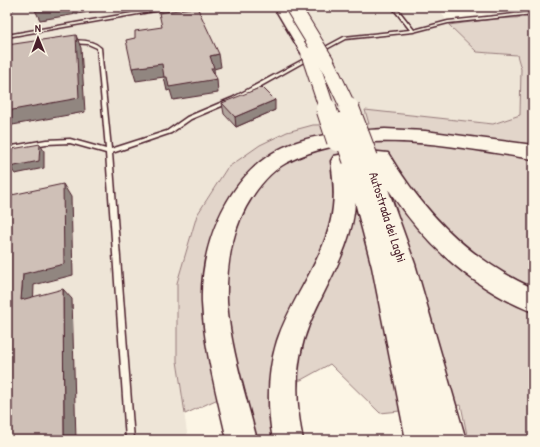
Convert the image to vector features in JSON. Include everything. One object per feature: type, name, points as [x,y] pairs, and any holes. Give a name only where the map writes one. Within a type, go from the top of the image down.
[{"type":"highway","name":"Autostrada dei Laghi","points":[[281,7],[316,54]]},
{"type":"highway","name":"Autostrada dei Laghi","points":[[293,7],[316,54],[355,121],[361,160],[421,440]]},
{"type":"highway","points":[[316,54],[331,123],[361,160],[397,187],[433,231],[457,253],[484,274],[514,292],[533,300]]},
{"type":"highway","points":[[242,440],[215,302],[222,240],[231,215],[252,181],[269,166],[286,155],[326,141],[351,137],[379,136],[434,138],[533,152]]},
{"type":"highway","name":"Autostrada dei Laghi","points":[[361,160],[403,264],[451,440]]},
{"type":"highway","points":[[288,440],[284,426],[282,388],[284,359],[295,326],[327,265],[337,238],[343,212],[344,183],[361,160]]},
{"type":"street","points":[[7,9],[12,7]]},
{"type":"lane","points":[[7,36],[172,7]]},
{"type":"lane","points":[[394,7],[413,31]]},
{"type":"lane","points":[[7,149],[46,142],[70,140],[109,152],[169,132],[189,118],[234,99],[344,38],[413,31],[448,22],[533,13]]},
{"type":"lane","points":[[64,42],[86,42],[99,48],[109,152],[130,440]]},
{"type":"shaded area","points":[[13,7],[439,8],[449,25],[477,52],[517,55],[521,69],[520,115],[493,124],[365,110],[370,124],[313,125],[227,168],[197,215],[177,283],[177,361],[188,440],[7,440],[7,10]]},
{"type":"shaded area","points":[[533,17],[533,440],[468,440],[461,405],[380,413],[330,364],[301,380],[270,382],[273,440],[258,440],[242,388],[185,414],[177,361],[177,283],[197,215],[227,168],[260,145],[287,132],[313,125],[369,124],[365,110],[493,124],[520,115],[521,69],[517,55],[477,52],[449,25],[493,19]]},
{"type":"building","points":[[35,7],[52,7],[35,10]]},
{"type":"building","points":[[197,7],[219,54],[210,56],[214,68],[211,68],[217,79],[169,87],[167,77],[164,77],[162,64],[132,68],[126,40],[135,38],[135,31],[162,27],[159,13]]},
{"type":"building","points":[[76,35],[79,98],[7,111],[7,45]]},
{"type":"building","points":[[262,87],[275,100],[235,117],[222,103]]},
{"type":"building","points":[[40,144],[39,161],[10,167],[12,149]]},
{"type":"building","points":[[63,184],[64,264],[23,274],[21,300],[63,289],[64,440],[7,440],[7,196]]}]
